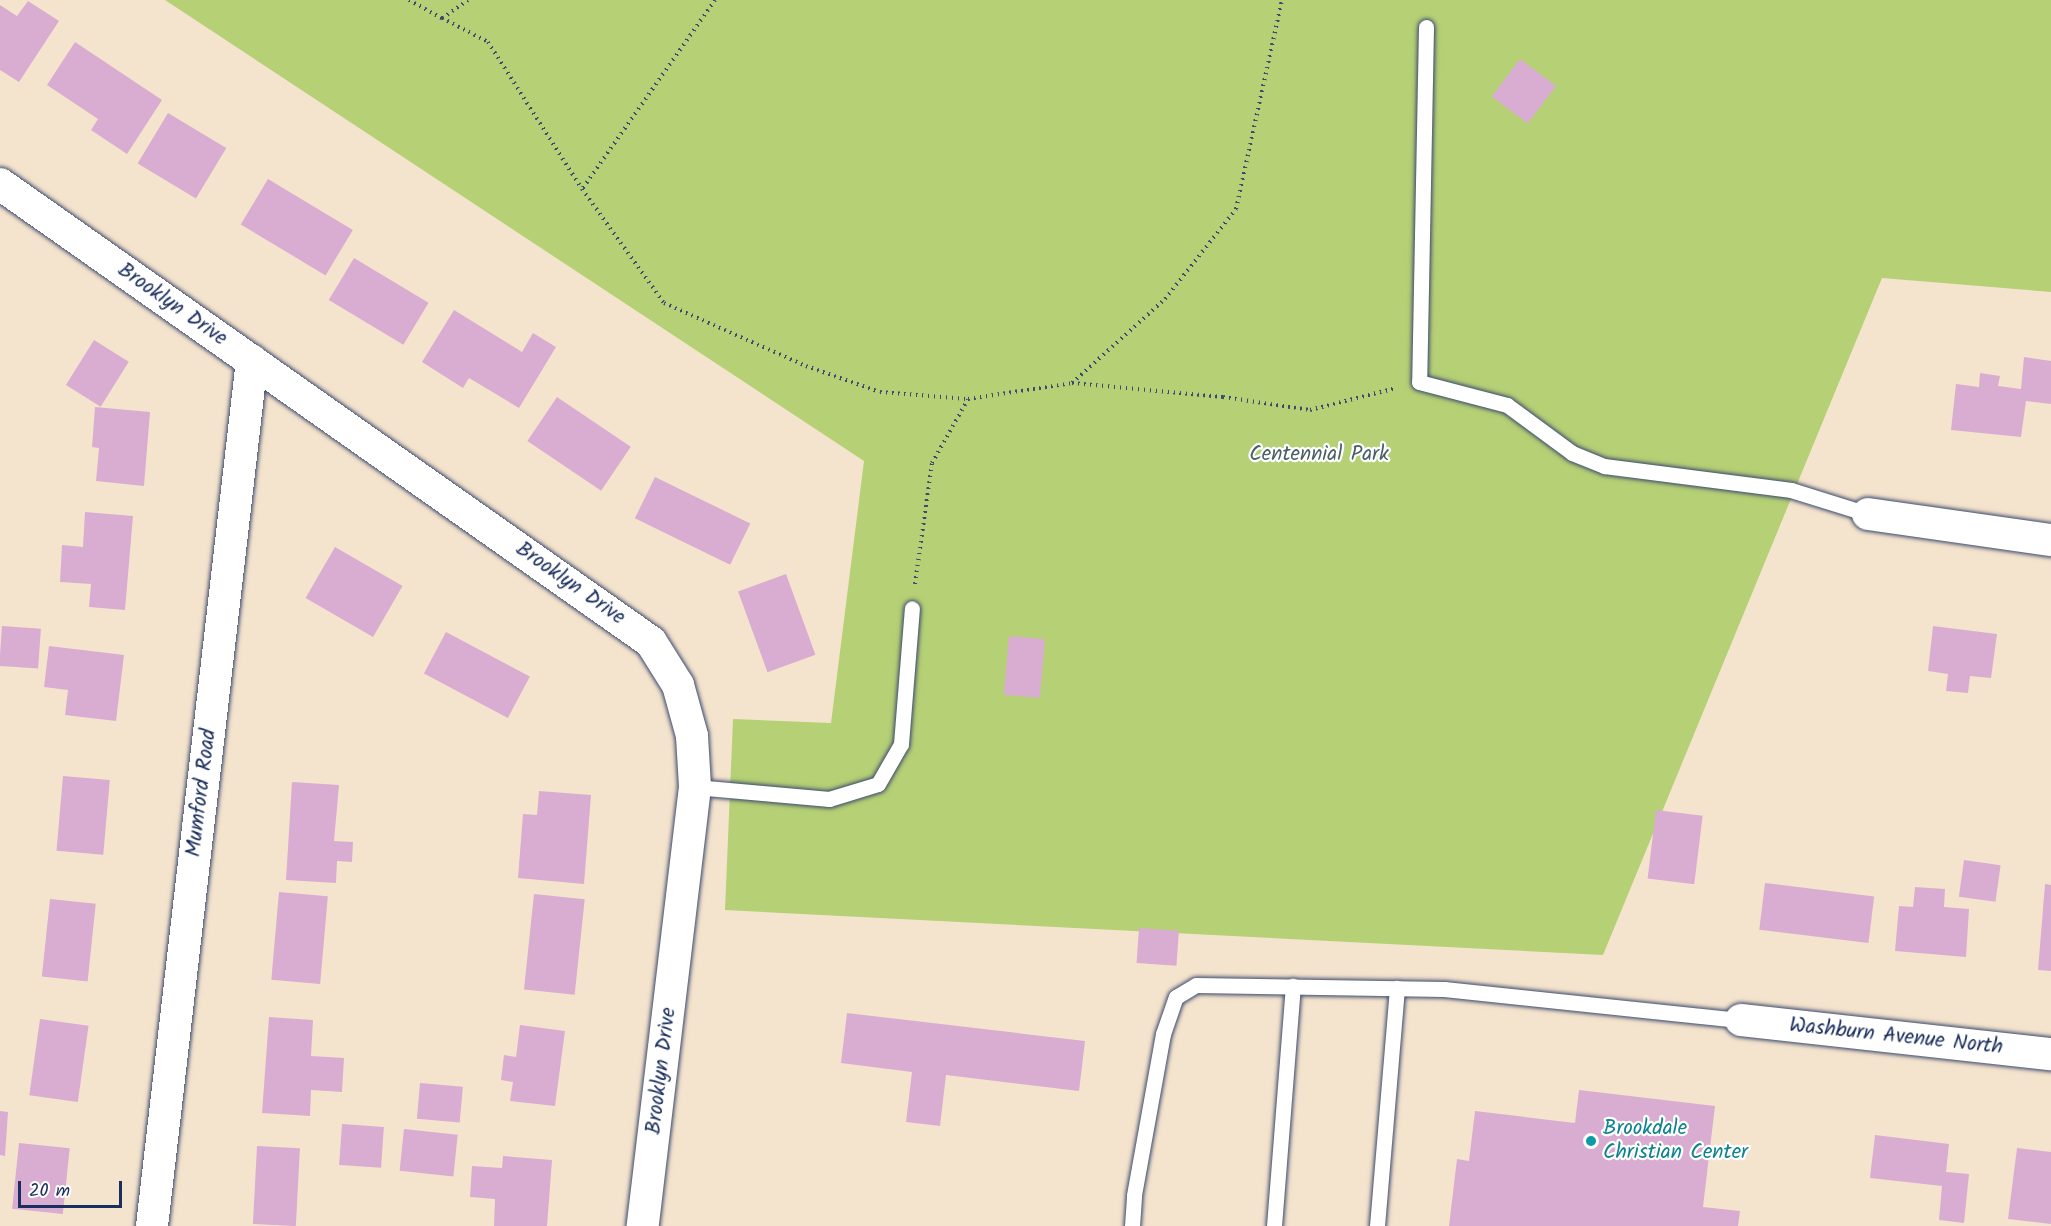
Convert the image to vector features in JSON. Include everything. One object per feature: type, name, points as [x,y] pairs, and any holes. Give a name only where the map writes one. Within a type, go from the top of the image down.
[{"type":"street","name":"Brooklyn Drive","points":[[0,184],[651,642],[678,685],[692,736],[695,787],[643,1226]]},
{"type":"street","name":"Mumford Road","points":[[152,1226],[252,361]]},
{"type":"street","points":[[1868,514],[2051,540]]},
{"type":"street","name":"Washburn Avenue North","points":[[1741,1020],[2051,1054]]},
{"type":"lane","points":[[1426,27],[1419,382],[1507,405],[1572,453],[1604,465],[1791,490],[1868,514]]},
{"type":"lane","points":[[695,787],[829,799],[878,784],[902,744],[912,608]]},
{"type":"lane","points":[[1132,1226],[1163,1034],[1176,997],[1196,985],[1444,989],[1741,1020]]},
{"type":"lane","points":[[1274,1226],[1293,986]]},
{"type":"lane","points":[[1377,1226],[1397,988]]},
{"type":"path","points":[[409,0],[488,42],[582,189],[664,303],[806,366],[880,392],[968,399],[1072,383],[1223,397],[1310,410],[1419,382]]},
{"type":"path","points":[[442,18],[468,0]]},
{"type":"path","points":[[582,189],[715,0]]},
{"type":"path","points":[[1072,383],[1166,299],[1236,209],[1282,0]]},
{"type":"path","points":[[912,608],[932,463],[968,399]]},
{"type":"green space","name":"Centennial Park","points":[[165,0],[2051,0],[2051,292],[1882,278],[1603,955],[725,910],[733,719],[831,723],[864,461]]},
{"type":"building","points":[[28,1],[59,21],[19,82],[0,70],[0,5],[17,16]]},
{"type":"building","points":[[75,42],[162,100],[127,154],[91,130],[98,119],[47,85]]},
{"type":"building","points":[[1520,59],[1556,86],[1528,124],[1492,97]]},
{"type":"building","points":[[168,113],[226,148],[196,199],[138,164]]},
{"type":"building","points":[[268,179],[353,230],[326,275],[241,224]]},
{"type":"building","points":[[354,258],[429,303],[403,345],[329,300]]},
{"type":"building","points":[[454,310],[522,352],[533,333],[556,347],[519,408],[469,378],[463,388],[422,362]]},
{"type":"building","points":[[94,340],[129,362],[101,407],[66,385]]},
{"type":"building","points":[[2024,357],[2051,361],[2051,404],[2026,401],[2021,437],[1951,430],[1956,384],[1979,387],[1980,373],[2000,376],[1998,386],[2021,389]]},
{"type":"building","points":[[557,397],[631,447],[601,491],[527,441]]},
{"type":"building","points":[[95,407],[150,412],[144,486],[96,481],[99,448],[92,447]]},
{"type":"building","points":[[655,477],[750,523],[730,565],[635,518]]},
{"type":"building","points":[[85,512],[133,516],[125,610],[89,607],[91,584],[60,582],[62,545],[83,547]]},
{"type":"building","points":[[335,547],[403,586],[373,637],[306,598]]},
{"type":"building","points":[[786,574],[815,655],[767,672],[738,591]]},
{"type":"building","points":[[2,626],[41,629],[38,669],[0,666]]},
{"type":"building","points":[[1933,626],[1997,634],[1991,678],[1970,676],[1968,693],[1946,691],[1948,674],[1928,671]]},
{"type":"building","points":[[446,632],[530,677],[508,718],[424,673]]},
{"type":"building","points":[[1009,636],[1045,639],[1040,698],[1004,695]]},
{"type":"building","points":[[49,646],[124,655],[116,721],[65,715],[68,690],[44,687]]},
{"type":"building","points":[[63,776],[110,780],[103,855],[56,851]]},
{"type":"building","points":[[292,782],[339,785],[334,841],[353,842],[352,862],[337,861],[336,883],[286,880]]},
{"type":"building","points":[[539,791],[591,795],[584,884],[518,878],[523,814],[537,815]]},
{"type":"building","points":[[1656,810],[1703,816],[1694,884],[1648,878]]},
{"type":"building","points":[[1964,860],[2001,865],[1995,902],[1959,897]]},
{"type":"building","points":[[1765,883],[1874,896],[1868,943],[1759,930]]},
{"type":"building","points":[[2045,884],[2051,885],[2051,971],[2038,970]]},
{"type":"building","points":[[1915,887],[1945,889],[1944,907],[1969,909],[1966,957],[1895,951],[1899,906],[1913,907]]},
{"type":"building","points":[[279,892],[328,896],[320,984],[271,980]]},
{"type":"building","points":[[534,894],[585,899],[575,995],[524,989]]},
{"type":"building","points":[[50,899],[96,904],[88,981],[42,977]]},
{"type":"building","points":[[1139,928],[1179,931],[1176,966],[1137,963]]},
{"type":"building","points":[[847,1013],[1085,1041],[1079,1091],[946,1075],[940,1126],[906,1122],[912,1072],[841,1063]]},
{"type":"building","points":[[269,1017],[313,1020],[311,1056],[344,1058],[342,1092],[311,1090],[310,1116],[262,1113]]},
{"type":"building","points":[[40,1019],[89,1026],[78,1102],[29,1095]]},
{"type":"building","points":[[520,1025],[565,1031],[555,1106],[510,1101],[513,1082],[501,1080],[504,1055],[516,1057]]},
{"type":"building","points":[[420,1083],[463,1087],[460,1123],[417,1119]]},
{"type":"building","name":"Brookdale Christian Center","points":[[1579,1090],[1715,1106],[1703,1207],[1740,1211],[1738,1226],[1449,1226],[1457,1159],[1469,1161],[1475,1111],[1575,1123]]},
{"type":"building","points":[[0,1111],[8,1112],[5,1156],[0,1155]]},
{"type":"building","points":[[342,1124],[384,1127],[381,1168],[339,1165]]},
{"type":"building","points":[[404,1129],[458,1135],[453,1176],[400,1171]]},
{"type":"building","points":[[1875,1135],[1949,1144],[1946,1172],[1969,1174],[1964,1223],[1939,1220],[1942,1186],[1870,1178]]},
{"type":"building","points":[[19,1143],[70,1148],[63,1214],[12,1209]]},
{"type":"building","points":[[257,1146],[300,1148],[296,1226],[253,1224]]},
{"type":"building","points":[[2017,1148],[2051,1152],[2051,1224],[2008,1219]]},
{"type":"building","points":[[503,1156],[552,1160],[547,1226],[494,1226],[495,1199],[470,1197],[472,1166],[502,1168]]},
{"type":"place","name":"Brookdale Christian Center","points":[[1591,1141]]}]
